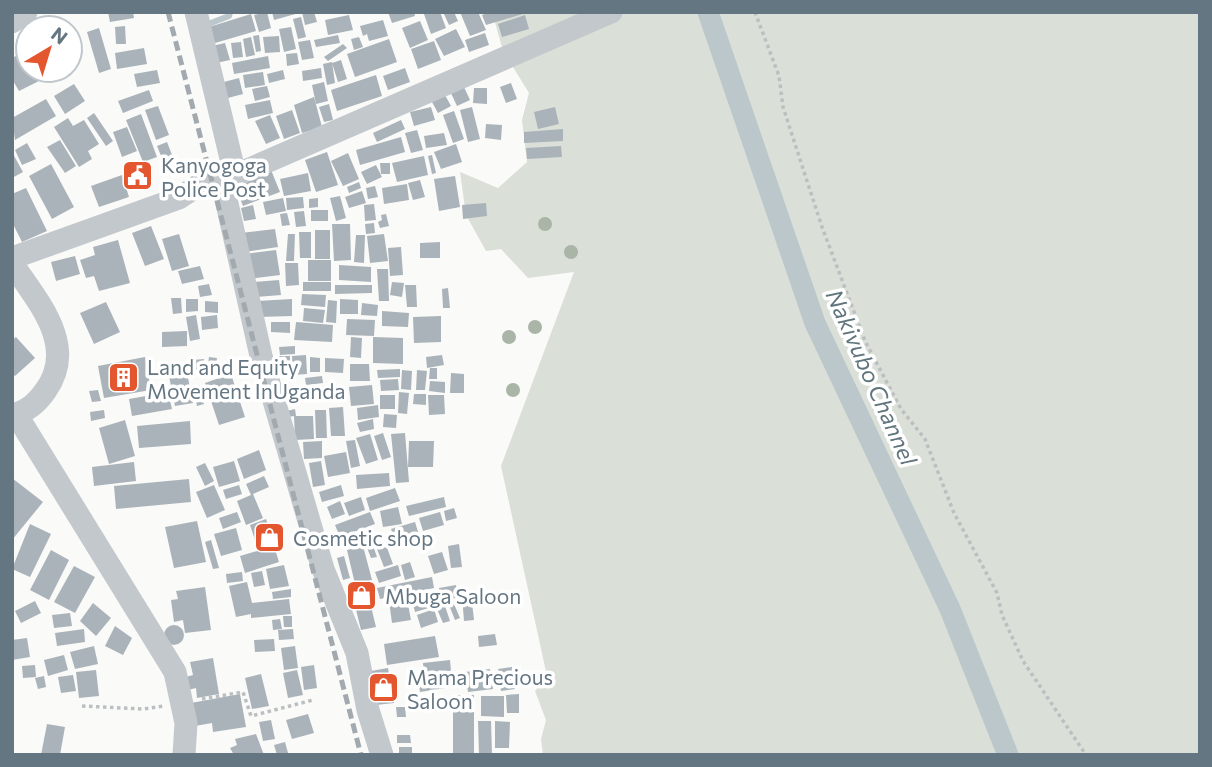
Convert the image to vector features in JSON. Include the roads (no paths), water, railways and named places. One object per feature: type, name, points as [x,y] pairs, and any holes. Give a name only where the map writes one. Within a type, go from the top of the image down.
[{"type":"street","points":[[12,22],[26,12]]},
{"type":"street","points":[[196,12],[261,356],[323,569],[357,653],[368,710],[382,755]]},
{"type":"street","points":[[12,258],[179,198],[211,177],[228,178],[611,12]]},
{"type":"street","points":[[12,263],[48,317],[56,333],[59,354],[55,378],[32,407],[14,415],[175,671],[184,703],[187,739],[184,755]]},
{"type":"waterway","points":[[211,23],[229,16],[230,12]]},
{"type":"waterway","name":"Nakivubo Channel","points":[[708,12],[815,323],[950,609],[1008,755]]},
{"type":"railway","points":[[168,12],[361,755]]},
{"type":"place","name":"Kanyogoga Police Post","points":[[138,176]]},
{"type":"place","name":"Land and Equity Movement InUganda","points":[[124,378]]},
{"type":"place","name":"Cosmetic shop","points":[[270,537]]},
{"type":"place","name":"Mbuga Saloon","points":[[362,595]]},
{"type":"place","name":"Mama Precious Saloon","points":[[384,688]]}]
